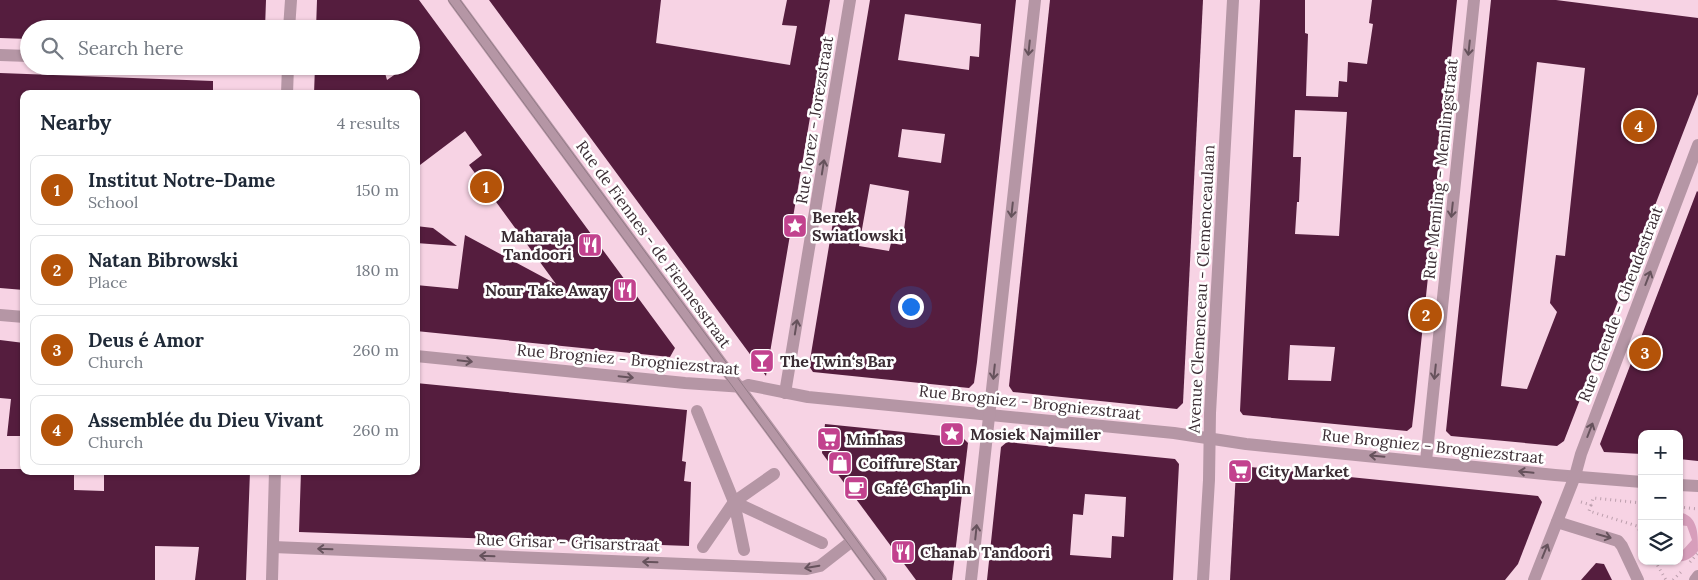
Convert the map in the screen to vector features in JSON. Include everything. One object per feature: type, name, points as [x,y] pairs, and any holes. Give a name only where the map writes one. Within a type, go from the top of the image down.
[{"type":"street","points":[[290,20],[291,0]]},
{"type":"street","name":"Rue de Fiennes - de Fiennesstraat","points":[[454,0],[881,580]]},
{"type":"street","name":"Rue Jorez - Jorezstraat","points":[[785,393],[850,0]]},
{"type":"street","points":[[971,580],[1035,0]]},
{"type":"street","name":"Avenue Clemenceau - Clemenceaulaan","points":[[1203,580],[1233,0]]},
{"type":"street","name":"Rue Memling - Memlingstraat","points":[[1426,461],[1474,0]]},
{"type":"street","points":[[0,55],[20,56]]},
{"type":"street","points":[[287,90],[288,75]]},
{"type":"street","name":"Rue Gheude - Gheudestraat","points":[[1534,580],[1575,476],[1581,454],[1698,145]]},
{"type":"street","points":[[0,315],[20,317]]},
{"type":"street","name":"Rue Brogniez - Brogniezstraat","points":[[420,356],[686,383],[738,387],[748,385],[808,397],[1174,433],[1246,444],[1638,482]]},
{"type":"street","points":[[697,411],[734,502],[744,550]]},
{"type":"street","points":[[703,547],[734,502],[774,474]]},
{"type":"street","points":[[272,580],[276,475]]},
{"type":"street","points":[[1683,485],[1698,486]]},
{"type":"street","points":[[734,502],[822,543]]},
{"type":"street","points":[[1557,522],[1618,541],[1638,580]]},
{"type":"street","name":"Rue Grisar - Grisarstraat","points":[[273,547],[807,569],[820,566],[852,542]]},
{"type":"street","points":[[1695,580],[1698,576]]},
{"type":"path","points":[[1638,504],[1593,498],[1589,510],[1637,526],[1638,528]]},
{"type":"path","points":[[1578,502],[1591,505]]},
{"type":"path","points":[[1683,507],[1698,509]]},
{"type":"path","points":[[1658,565],[1666,580]]},
{"type":"shaded area","points":[[1683,513],[1690,517],[1696,526],[1698,551],[1689,559],[1683,561],[1683,550],[1692,540],[1687,526],[1683,526]]},
{"type":"building","points":[[0,0],[266,0],[265,20],[20,20],[20,39],[0,38]]},
{"type":"building","points":[[317,0],[419,0],[675,348],[670,357],[420,331],[420,285],[458,289],[465,235],[556,284],[469,165],[482,155],[465,131],[420,165],[420,90],[314,90],[315,75],[386,75],[387,80],[394,75],[420,75],[420,20],[316,20]]},
{"type":"building","points":[[489,0],[661,0],[656,43],[790,65],[797,26],[782,25],[787,0],[830,0],[766,376]]},
{"type":"building","points":[[870,0],[1016,0],[974,383],[969,388],[813,372],[809,366]],"holes":[[[905,14],[981,24],[979,57],[970,56],[969,70],[898,60]],[[902,129],[945,134],[941,163],[898,157]],[[870,184],[909,191],[902,245],[891,243],[889,251],[859,246]]]},
{"type":"building","points":[[1050,0],[1203,0],[1183,403],[1177,409],[1013,392],[1009,386]]},
{"type":"building","points":[[1260,0],[1305,0],[1305,33],[1308,34],[1306,96],[1338,97],[1339,81],[1347,82],[1348,62],[1367,64],[1373,24],[1369,23],[1372,0],[1457,0],[1412,427],[1407,431],[1243,415],[1240,411]],"holes":[[[1295,110],[1347,112],[1339,236],[1295,234],[1297,202],[1299,202],[1301,157],[1293,157]],[[1290,345],[1335,347],[1331,381],[1288,380]]]},
{"type":"building","points":[[1491,0],[1556,0],[1698,18],[1698,94],[1564,441],[1557,446],[1451,436],[1446,431]],"holes":[[[1537,62],[1585,68],[1565,256],[1556,255],[1550,303],[1557,312],[1527,389],[1501,386]]]},
{"type":"building","points":[[0,73],[213,81],[213,90],[20,90],[20,290],[0,288]]},
{"type":"building","points":[[1697,191],[1698,461],[1683,459],[1683,430],[1638,430],[1638,454],[1604,452],[1600,444]]},
{"type":"building","points":[[420,226],[433,228],[457,246],[420,243]]},
{"type":"building","points":[[0,340],[20,342],[20,436],[7,436],[11,399],[0,398]]},
{"type":"building","points":[[420,383],[687,410],[682,461],[686,462],[684,481],[691,482],[689,546],[299,532],[301,475],[420,475]]},
{"type":"building","points":[[825,424],[963,438],[968,443],[952,580],[916,580],[822,453]]},
{"type":"building","points":[[1007,442],[1175,459],[1179,464],[1173,580],[987,580],[1001,447]],"holes":[[[1085,494],[1126,497],[1124,537],[1112,536],[1111,558],[1070,555],[1073,514],[1083,515]]]},
{"type":"building","points":[[1241,466],[1538,496],[1542,502],[1518,564],[1505,580],[1230,580],[1236,471]]},
{"type":"building","points":[[0,469],[20,469],[20,475],[74,475],[74,490],[104,491],[104,475],[250,475],[246,580],[195,580],[199,547],[155,546],[155,580],[0,580]]},
{"type":"building","points":[[1596,563],[1604,564],[1612,580],[1581,580]]},
{"type":"tram line","points":[[448,0],[875,580]]},
{"type":"tram line","points":[[460,0],[886,580]]},
{"type":"place","name":"Assemblée du Dieu Vivant","points":[[1639,126]]},
{"type":"place","name":"Institut Notre-Dame","points":[[486,187]]},
{"type":"place","name":"Berek Swiatlowski","points":[[795,226]]},
{"type":"place","name":"Maharaja Tandoori","points":[[590,245]]},
{"type":"place","name":"Nour Take Away","points":[[625,290]]},
{"type":"place","name":"Natan Bibrowski","points":[[1426,315]]},
{"type":"place","name":"Deus é Amor","points":[[1645,353]]},
{"type":"place","name":"The Twin‘s Bar","points":[[762,361]]},
{"type":"place","name":"Mosiek Najmiller","points":[[952,434]]},
{"type":"place","name":"Minhas","points":[[829,439]]},
{"type":"place","name":"Coiffure Star","points":[[840,463]]},
{"type":"place","name":"City Market","points":[[1240,471]]},
{"type":"place","name":"Café Chaplin","points":[[856,488]]},
{"type":"place","name":"Chanab Tandoori","points":[[903,552]]}]
